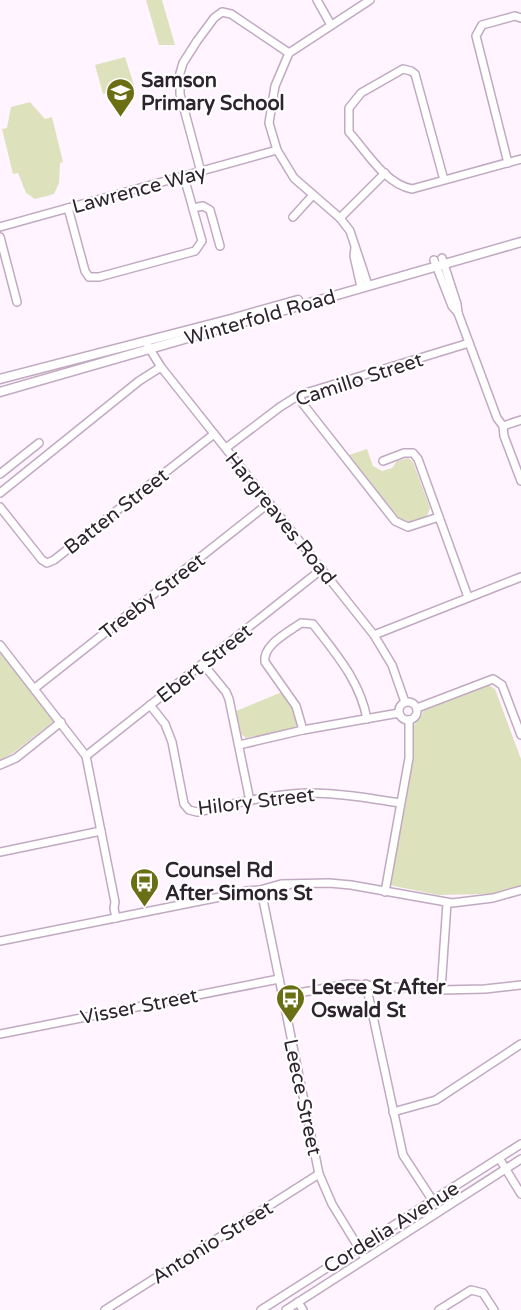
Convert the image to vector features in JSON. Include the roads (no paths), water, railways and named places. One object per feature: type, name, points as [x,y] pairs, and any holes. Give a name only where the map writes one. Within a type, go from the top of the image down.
[{"type":"main road","name":"Winterfold Road","points":[[0,392],[148,345],[521,237]]},
{"type":"main road","name":"Winterfold Road","points":[[439,262],[521,242]]},
{"type":"main road","name":"Winterfold Road","points":[[0,379],[148,345]]},
{"type":"street","points":[[317,0],[331,25]]},
{"type":"street","points":[[364,284],[354,256],[355,248],[350,231],[340,218],[294,178],[277,150],[270,123],[275,86],[290,53],[370,0]]},
{"type":"street","points":[[201,172],[180,94],[180,73],[183,63],[214,18],[222,12],[231,14],[290,53]]},
{"type":"street","points":[[508,163],[476,36],[482,25],[515,16],[521,18]]},
{"type":"street","points":[[444,180],[415,74],[407,69],[398,71],[361,93],[350,108],[349,132],[385,173],[402,188],[412,189],[521,159]]},
{"type":"street","name":"Lawrence Way","points":[[0,227],[277,150]]},
{"type":"street","points":[[340,218],[385,173]]},
{"type":"street","points":[[69,208],[85,271],[89,277],[97,278],[195,251],[202,241],[184,177]]},
{"type":"street","points":[[293,217],[313,195]]},
{"type":"street","points":[[193,208],[203,206],[210,210],[220,246]]},
{"type":"street","points":[[0,237],[17,302]]},
{"type":"street","points":[[439,262],[457,304],[458,313],[497,418],[503,426],[504,436],[521,482]]},
{"type":"street","name":"Camillo Street","points":[[226,448],[299,395],[469,343]]},
{"type":"street","name":"Hargreaves Road","points":[[148,345],[161,367],[374,635],[392,665],[405,702]]},
{"type":"street","points":[[0,493],[139,381],[161,367]]},
{"type":"street","points":[[299,395],[303,404],[395,522],[408,527],[439,517]]},
{"type":"street","points":[[503,426],[521,420]]},
{"type":"street","name":"Batten Street","points":[[0,507],[42,560],[47,563],[54,560],[214,434]]},
{"type":"street","points":[[0,474],[39,443]]},
{"type":"street","points":[[383,460],[404,453],[413,453],[418,459],[468,597]]},
{"type":"street","name":"Treeby Street","points":[[35,688],[269,503]]},
{"type":"street","name":"Ebert Street","points":[[86,756],[322,569]]},
{"type":"street","points":[[374,635],[521,577]]},
{"type":"street","points":[[303,730],[296,706],[265,662],[264,657],[266,650],[301,623],[313,624],[341,660],[363,701],[367,719]]},
{"type":"street","points":[[0,645],[86,756],[115,902],[114,908],[118,917]]},
{"type":"street","points":[[203,664],[226,692],[250,801]]},
{"type":"street","points":[[417,708],[493,679],[502,685],[521,735]]},
{"type":"street","points":[[382,891],[409,758],[409,720],[416,714],[417,708],[412,702],[405,702],[399,706],[399,713],[403,718],[409,720]]},
{"type":"street","name":"Hilory Street","points":[[150,705],[165,724],[184,804],[189,810],[197,812],[284,795],[336,794],[400,803]]},
{"type":"street","points":[[239,745],[303,730],[399,713]]},
{"type":"street","points":[[0,765],[16,758],[61,722]]},
{"type":"street","points":[[0,852],[101,831]]},
{"type":"street","points":[[0,941],[240,893],[245,896],[289,885],[339,884],[447,903],[493,898],[521,890]]},
{"type":"street","name":"Leece Street","points":[[261,892],[319,1174],[332,1204],[365,1258]]},
{"type":"street","points":[[441,990],[447,903]]},
{"type":"street","name":"Visser Street","points":[[0,1034],[279,979]]},
{"type":"street","points":[[366,984],[403,1155],[433,1201]]},
{"type":"street","points":[[282,996],[337,985],[366,984],[441,990],[521,987]]},
{"type":"street","points":[[393,1112],[435,1100],[521,1044]]},
{"type":"street","name":"Cordelia Avenue","points":[[261,1310],[521,1144]]},
{"type":"street","points":[[499,1158],[521,1194]]},
{"type":"street","name":"Cordelia Avenue","points":[[286,1310],[521,1159]]},
{"type":"street","name":"Antonio Street","points":[[105,1310],[319,1174]]},
{"type":"street","points":[[439,1310],[471,1290],[483,1293],[494,1310]]},
{"type":"street","points":[[298,1302],[303,1310]]},
{"type":"place","name":"Samson Primary School","points":[[120,118]]},
{"type":"place","name":"Counsel Rd After Simons St","points":[[144,908]]},
{"type":"place","name":"Leece St After Oswald St","points":[[290,1024]]}]
